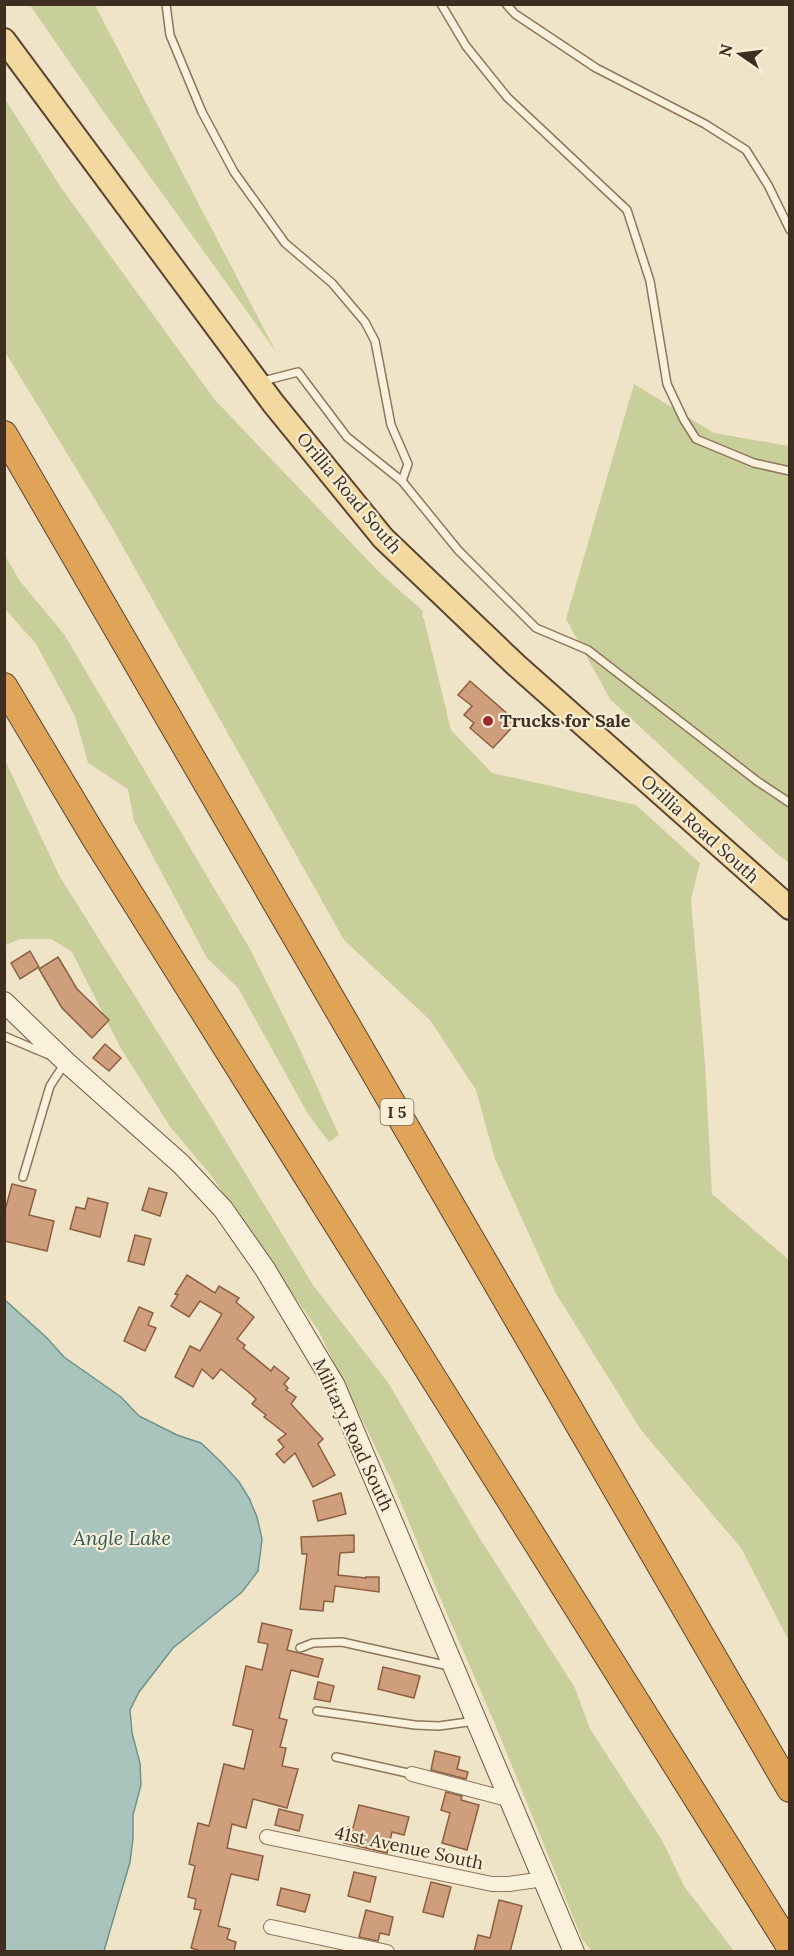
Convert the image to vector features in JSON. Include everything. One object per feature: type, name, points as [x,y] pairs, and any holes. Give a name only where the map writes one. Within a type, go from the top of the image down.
[{"type":"highway","name":"I 5","points":[[4,434],[789,1790]]},
{"type":"highway","points":[[4,686],[100,845],[789,1947]]},
{"type":"main road","name":"Orillia Road South","points":[[4,40],[258,382],[383,538],[516,665],[789,909]]},
{"type":"main road","name":"Military Road South","points":[[4,1002],[66,1062],[180,1164],[223,1209],[265,1269],[335,1386],[574,1952]]},
{"type":"street","points":[[412,1774],[511,1800]]},
{"type":"street","name":"41st Avenue South","points":[[267,1837],[492,1884],[544,1879]]},
{"type":"street","points":[[272,1927],[387,1952]]},
{"type":"lane","points":[[166,4],[170,35],[202,112],[234,172],[285,243],[332,283],[365,322],[375,341],[391,425],[408,464],[402,481]]},
{"type":"lane","points":[[441,4],[466,46],[507,97],[627,210],[650,281],[667,384],[696,439],[754,463],[789,471]]},
{"type":"lane","points":[[506,4],[515,14],[596,68],[705,124],[746,150],[768,185],[789,230]]},
{"type":"lane","points":[[258,382],[298,372],[348,437],[402,481],[458,550],[536,628],[588,651],[757,782],[789,803]]},
{"type":"lane","points":[[4,1036],[66,1062],[50,1086],[23,1177]]},
{"type":"lane","points":[[300,1648],[313,1643],[342,1642],[454,1667]]},
{"type":"lane","points":[[317,1711],[415,1725],[439,1726],[478,1721]]},
{"type":"lane","points":[[336,1757],[412,1774]]},
{"type":"green space","points":[[30,5],[95,5],[276,352],[103,111]]},
{"type":"green space","points":[[5,99],[62,189],[215,400],[380,573],[423,611],[422,616],[451,730],[492,773],[636,805],[700,863],[691,900],[705,1063],[712,1194],[789,1260],[789,1641],[741,1548],[641,1430],[555,1292],[495,1159],[476,1090],[430,1020],[344,940],[110,524],[5,352]]},
{"type":"green space","points":[[634,384],[714,433],[789,446],[789,863],[610,699],[566,619]]},
{"type":"green space","points":[[4,554],[20,581],[64,634],[250,949],[297,1043],[339,1135],[329,1142],[308,1114],[238,988],[207,958],[134,821],[128,789],[88,763],[75,716],[36,644],[5,609]]},
{"type":"green space","points":[[4,758],[60,877],[216,1125],[313,1285],[389,1384],[477,1534],[575,1688],[590,1729],[662,1840],[684,1886],[734,1951],[592,1951],[582,1939],[495,1724],[391,1479],[318,1330],[210,1174],[171,1128],[120,1047],[72,952],[51,939],[21,939],[5,945]]},
{"type":"water","name":"Angle Lake","points":[[5,1300],[47,1338],[64,1357],[121,1397],[139,1416],[177,1435],[201,1443],[239,1482],[257,1517],[262,1539],[258,1571],[242,1592],[173,1648],[139,1692],[130,1710],[132,1733],[140,1763],[141,1785],[133,1815],[130,1862],[104,1951],[5,1951]]},
{"type":"building","points":[[470,681],[517,722],[493,748],[470,728],[474,723],[464,715],[472,706],[458,695]]},
{"type":"building","points":[[30,951],[39,967],[20,979],[11,963]]},
{"type":"building","points":[[58,957],[77,989],[109,1020],[92,1038],[62,1008],[39,969]]},
{"type":"building","points":[[105,1044],[121,1058],[109,1071],[93,1058]]},
{"type":"building","points":[[12,1184],[36,1190],[29,1215],[54,1221],[47,1251],[4,1241],[4,1214]]},
{"type":"building","points":[[149,1188],[167,1193],[160,1216],[142,1210]]},
{"type":"building","points":[[88,1198],[108,1203],[100,1237],[70,1229],[76,1207],[85,1209]]},
{"type":"building","points":[[135,1235],[151,1239],[144,1265],[128,1261]]},
{"type":"building","points":[[187,1275],[215,1293],[219,1286],[239,1298],[236,1302],[254,1317],[237,1339],[245,1345],[243,1348],[271,1371],[274,1366],[289,1378],[284,1384],[288,1388],[286,1390],[296,1397],[291,1404],[323,1439],[318,1444],[335,1475],[313,1487],[295,1453],[284,1463],[276,1454],[284,1447],[278,1440],[286,1434],[264,1417],[266,1415],[252,1404],[256,1399],[221,1369],[213,1379],[202,1369],[193,1387],[175,1377],[190,1346],[200,1351],[222,1314],[200,1301],[189,1317],[171,1306],[178,1295],[175,1294]]},
{"type":"building","points":[[139,1307],[153,1313],[148,1325],[156,1328],[145,1351],[124,1341]]},
{"type":"building","points":[[341,1493],[346,1514],[318,1521],[313,1501]]},
{"type":"building","points":[[354,1535],[354,1552],[340,1553],[338,1575],[379,1577],[379,1592],[335,1586],[333,1602],[324,1601],[323,1611],[300,1609],[307,1554],[302,1554],[301,1537]]},
{"type":"building","points":[[262,1623],[292,1630],[287,1650],[323,1659],[318,1677],[291,1670],[279,1718],[287,1720],[280,1747],[286,1748],[282,1766],[298,1769],[287,1808],[253,1799],[246,1828],[232,1824],[227,1848],[263,1856],[258,1880],[231,1874],[218,1926],[230,1929],[227,1939],[236,1942],[234,1952],[204,1952],[191,1948],[201,1910],[194,1909],[196,1899],[188,1897],[195,1866],[189,1864],[198,1823],[209,1826],[224,1764],[244,1769],[253,1730],[233,1725],[246,1666],[262,1670],[268,1644],[258,1642]]},
{"type":"building","points":[[383,1667],[420,1676],[414,1698],[378,1689]]},
{"type":"building","points":[[318,1682],[334,1686],[330,1702],[314,1699]]},
{"type":"building","points":[[435,1751],[460,1757],[457,1769],[468,1772],[466,1779],[431,1770]]},
{"type":"building","points":[[446,1792],[462,1796],[461,1800],[479,1805],[467,1850],[442,1843],[450,1813],[441,1810]]},
{"type":"building","points":[[359,1805],[409,1817],[404,1835],[392,1832],[387,1853],[344,1843],[348,1827],[353,1828]]},
{"type":"building","points":[[279,1809],[303,1815],[299,1831],[275,1825]]},
{"type":"building","points":[[354,1872],[376,1877],[370,1902],[348,1896]]},
{"type":"building","points":[[431,1882],[451,1887],[443,1917],[423,1912]]},
{"type":"building","points":[[281,1888],[310,1895],[305,1912],[277,1905]]},
{"type":"building","points":[[499,1900],[522,1906],[510,1952],[474,1952],[478,1935],[490,1938]]},
{"type":"building","points":[[366,1910],[393,1917],[389,1935],[380,1933],[378,1941],[359,1937]]},
{"type":"place","name":"Trucks for Sale","points":[[488,721]]}]
